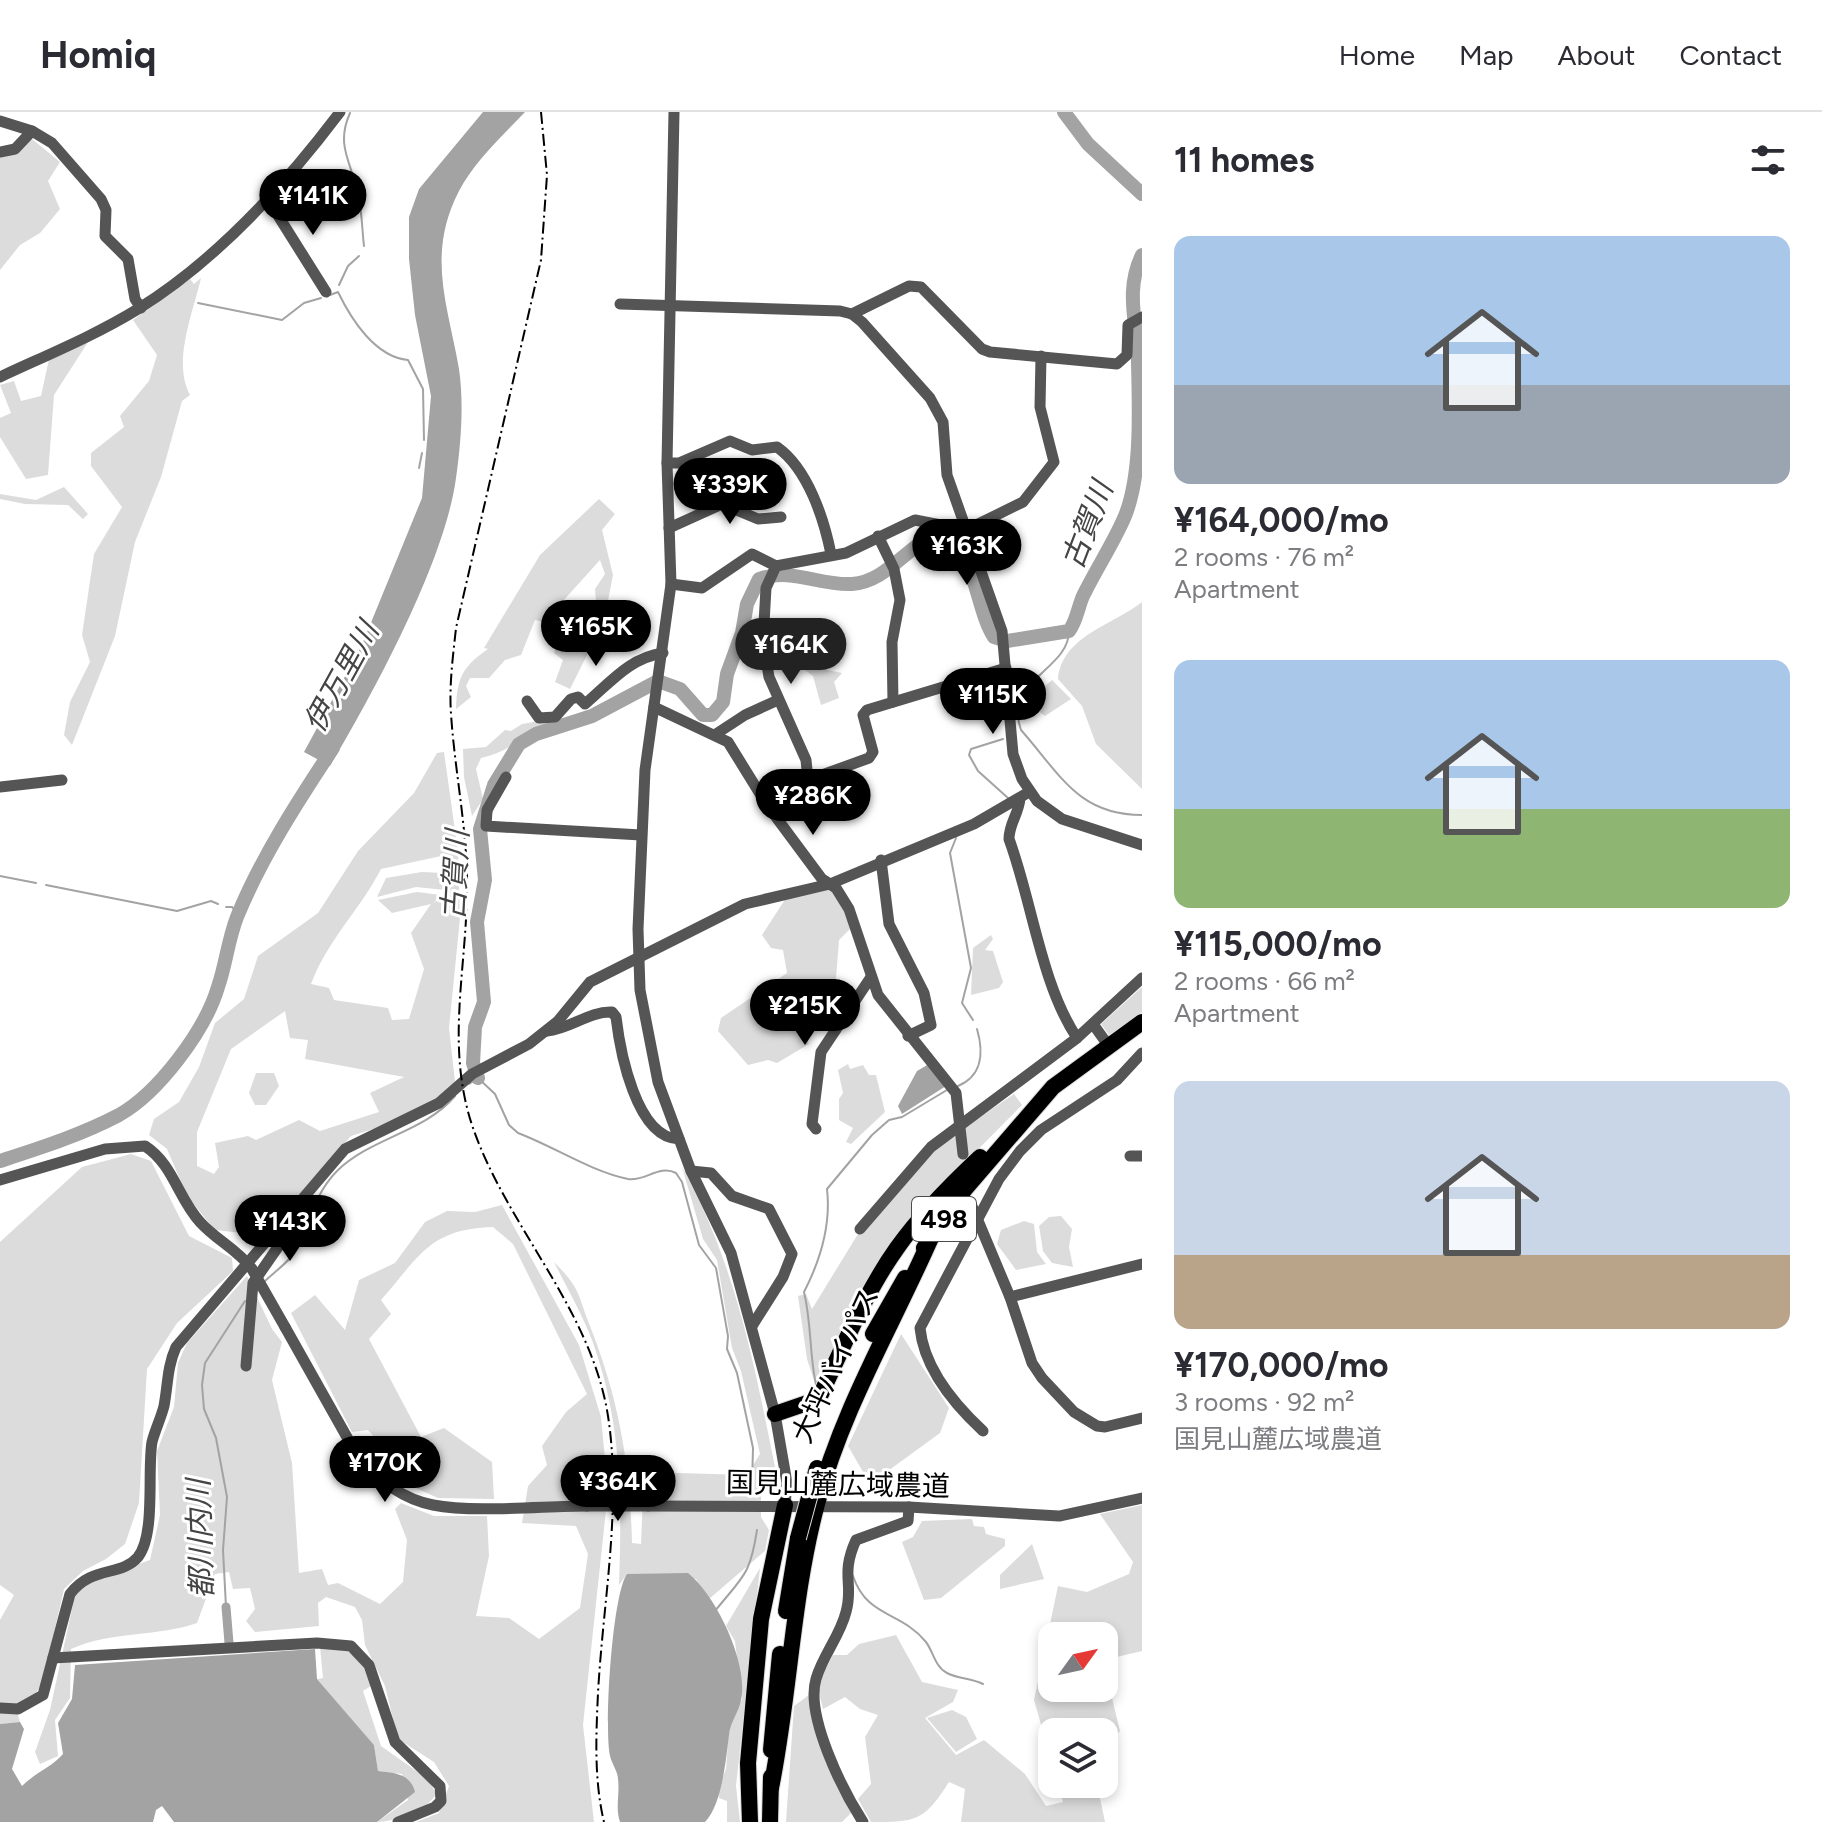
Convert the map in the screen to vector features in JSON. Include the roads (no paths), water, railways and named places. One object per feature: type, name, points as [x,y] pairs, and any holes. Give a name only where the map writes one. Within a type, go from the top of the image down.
[{"type":"highway","name":"大坪バイパス","points":[[770,1822],[772,1721],[798,1538],[817,1468],[861,1355],[930,1240],[965,1189],[1053,1087],[1142,1022]]},
{"type":"highway","points":[[775,1414],[821,1394],[860,1309],[897,1248],[940,1195],[1053,1087]]},
{"type":"highway","points":[[771,1788],[782,1733],[795,1616],[816,1507],[854,1397],[930,1240]]},
{"type":"highway","points":[[750,1822],[748,1763],[761,1619],[785,1505]]},
{"type":"street","points":[[0,377],[100,331],[141,308],[182,278],[267,198],[340,112]]},
{"type":"street","points":[[674,112],[667,463],[671,584],[654,702],[641,835],[639,957],[647,1032],[658,1082],[691,1171],[731,1253],[752,1326],[775,1414],[787,1483],[785,1505]]},
{"type":"street","points":[[0,121],[32,131],[52,143],[101,199],[106,210],[105,236],[128,259],[135,299],[141,308]]},
{"type":"street","points":[[0,152],[15,149],[32,131]]},
{"type":"street","points":[[267,198],[326,292]]},
{"type":"street","points":[[620,304],[852,314],[909,286],[921,287],[982,349],[1123,362],[1127,355],[1128,325],[1142,317]]},
{"type":"street","points":[[852,314],[940,413],[947,475],[1005,647],[1013,754],[1024,795],[1009,828],[1009,839],[1065,1020],[1077,1038]]},
{"type":"street","points":[[772,572],[831,554],[856,550],[878,536],[915,520],[966,530],[1023,502],[1054,462],[1040,407],[1041,356]]},
{"type":"street","points":[[667,463],[679,463],[730,441],[752,450],[777,447],[789,456],[807,486],[825,526],[831,554]]},
{"type":"street","points":[[669,528],[722,504],[758,519],[781,517]]},
{"type":"street","points":[[878,536],[892,564],[900,600],[892,642],[893,702]]},
{"type":"street","points":[[671,584],[702,588],[752,554],[772,572]]},
{"type":"street","points":[[772,572],[766,588],[763,641],[769,677],[806,760],[808,780]]},
{"type":"street","points":[[527,701],[539,718],[555,717],[571,699],[578,697],[585,704],[625,668],[650,655],[663,653]]},
{"type":"street","points":[[773,814],[808,780],[869,758],[873,752],[863,715],[893,702],[1006,668]]},
{"type":"street","points":[[716,734],[745,715],[778,700]]},
{"type":"street","points":[[654,702],[728,742],[773,814],[849,909],[878,995],[908,1036],[950,1083],[960,1105],[963,1154]]},
{"type":"street","points":[[506,777],[487,810],[486,826],[641,835]]},
{"type":"street","points":[[0,787],[62,780]]},
{"type":"street","points":[[1024,795],[1062,819],[1142,845]]},
{"type":"street","points":[[0,1708],[18,1709],[43,1695],[70,1594],[77,1584],[97,1572],[129,1564],[139,1555],[146,1538],[152,1442],[164,1406],[168,1364],[176,1347],[250,1266],[345,1149],[439,1103],[475,1073],[547,1031],[590,982],[745,904],[830,884],[881,860],[974,824],[1024,795]]},
{"type":"street","points":[[881,860],[889,924],[924,993],[931,1025],[908,1036]]},
{"type":"street","points":[[816,1129],[812,1124],[821,1052],[871,977]]},
{"type":"street","points":[[860,1229],[931,1147],[1077,1038],[1142,978]]},
{"type":"street","points":[[547,1031],[561,1030],[601,1011],[612,1012],[616,1017],[621,1060],[630,1084],[657,1132],[665,1139],[679,1139]]},
{"type":"street","points":[[1093,1024],[1108,1045]]},
{"type":"street","points":[[983,1431],[953,1403],[921,1341],[920,1328],[979,1223],[999,1179],[1020,1151],[1041,1130],[1117,1080],[1142,1053]]},
{"type":"street","name":"国見山麓広域農道","points":[[0,1180],[105,1149],[145,1146],[165,1163],[200,1222],[250,1266],[357,1455],[373,1474],[392,1487],[433,1505],[909,1507],[1059,1516],[1142,1498]]},
{"type":"street","points":[[691,1171],[711,1173],[732,1196],[769,1209],[792,1254],[783,1277],[752,1326]]},
{"type":"street","points":[[971,1204],[1010,1297],[1032,1363],[1074,1412],[1105,1427],[1142,1418]]},
{"type":"street","points":[[246,1366],[252,1297],[258,1274],[278,1247],[275,1233]]},
{"type":"street","points":[[1010,1297],[1142,1264]]},
{"type":"street","points":[[863,1822],[822,1736],[815,1684],[848,1606],[845,1570],[856,1540],[908,1521],[909,1507]]},
{"type":"street","points":[[53,1658],[317,1643],[351,1646],[369,1665],[395,1742],[440,1786],[441,1801],[435,1807],[398,1822]]},
{"type":"waterway","name":"古賀川","points":[[1064,112],[1088,144],[1142,194]]},
{"type":"waterway","points":[[350,113],[344,145],[359,200],[364,246]]},
{"type":"waterway","name":"古賀川","points":[[478,1078],[473,1063],[475,1027],[484,1002],[477,922],[485,880],[480,829],[494,785],[519,744],[536,734],[592,716],[658,681],[680,689],[703,715],[712,715],[723,702],[727,674],[742,633],[747,604],[759,579],[783,575],[840,584],[864,582],[938,534],[950,538],[967,561],[994,637],[1007,641],[1069,631],[1125,516],[1134,481],[1139,400],[1133,295],[1142,255]]},
{"type":"waterway","points":[[339,285],[348,266],[359,256]]},
{"type":"waterway","points":[[330,295],[338,292],[357,325],[375,344],[385,352],[408,360],[423,389],[424,440]]},
{"type":"waterway","points":[[198,303],[282,320],[304,303],[321,298]]},
{"type":"waterway","points":[[419,468],[422,453]]},
{"type":"waterway","points":[[1069,631],[1059,656],[1028,687],[1021,699],[1018,713],[1021,730],[1072,789],[1086,800],[1120,813],[1142,815]]},
{"type":"waterway","points":[[1003,739],[971,749],[969,755],[978,771],[1008,798]]},
{"type":"waterway","name":"伊万里川","points":[[0,1161],[75,1135],[119,1115],[149,1092],[178,1059],[212,1004],[234,926],[257,873],[333,748]]},
{"type":"waterway","points":[[956,838],[950,853],[971,968],[962,1003],[973,1020]]},
{"type":"waterway","points":[[0,876],[36,883]]},
{"type":"waterway","points":[[46,885],[177,911],[211,901],[218,904]]},
{"type":"waterway","points":[[226,907],[232,907],[238,914]]},
{"type":"waterway","points":[[958,1086],[972,1076],[979,1063],[977,1029]]},
{"type":"waterway","name":"古賀川","points":[[469,1084],[478,1078],[495,1094],[509,1125],[518,1133],[586,1165],[628,1179],[664,1171],[676,1173],[682,1182],[699,1245],[716,1268],[728,1336],[727,1349],[737,1373],[753,1448],[752,1485]]},
{"type":"waterway","points":[[816,1385],[804,1292],[823,1242],[827,1189],[872,1135],[889,1120],[902,1117],[947,1090]]},
{"type":"waterway","name":"都川内川","points":[[264,1282],[295,1252],[318,1197],[337,1171],[365,1150],[429,1118],[455,1096]]},
{"type":"waterway","name":"都川内川","points":[[226,1607],[223,1550],[227,1497],[216,1438],[204,1409],[202,1385],[205,1363],[245,1301]]},
{"type":"waterway","name":"古賀川","points":[[715,1611],[744,1575],[757,1530]]},
{"type":"waterway","points":[[853,1576],[867,1600],[926,1642],[943,1670],[983,1684]]},
{"type":"waterway","name":"都川内川","points":[[226,1607],[229,1643]]},
{"type":"railway","points":[[541,112],[547,175],[541,260],[456,628],[453,660],[451,714],[467,870],[459,1009],[460,1067],[472,1125],[487,1162],[584,1339],[599,1377],[608,1416],[612,1450],[612,1519],[596,1742],[604,1822]]}]
